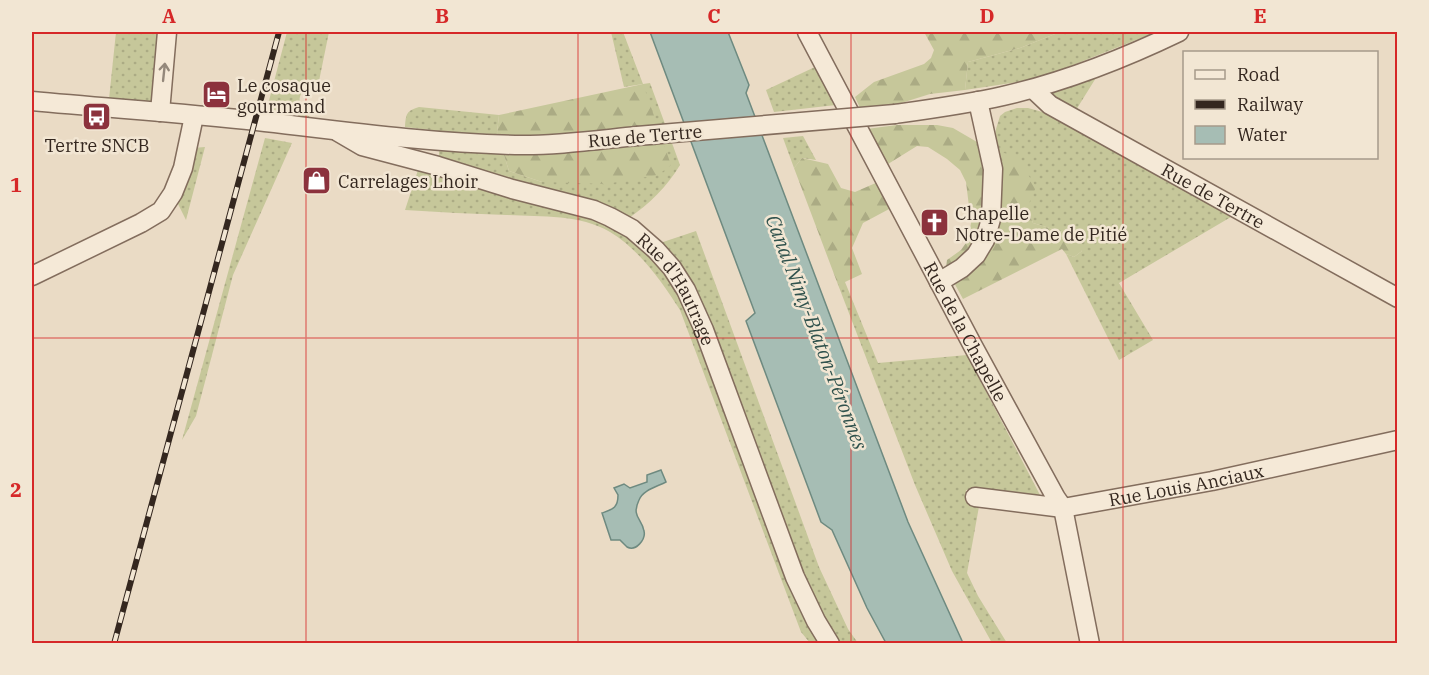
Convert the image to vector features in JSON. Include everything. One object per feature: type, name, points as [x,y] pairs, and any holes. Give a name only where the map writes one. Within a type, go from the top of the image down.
[{"type":"street","points":[[160,112],[167,32]]},
{"type":"street","name":"Rue de la Chapelle","points":[[807,32],[939,282],[1063,508],[1090,644]]},
{"type":"street","name":"Rue de Tertre","points":[[32,101],[421,139],[516,145],[547,144],[895,114],[978,101],[1033,89],[1122,58],[1179,32]]},
{"type":"street","name":"Rue de Tertre","points":[[1033,89],[1050,105],[1398,298]]},
{"type":"street","points":[[939,282],[956,272],[976,255],[985,240],[991,219],[993,169],[978,101]]},
{"type":"street","points":[[32,276],[161,211],[173,193],[183,168],[194,116]]},
{"type":"street","name":"Rue d'Hautrage","points":[[338,132],[362,146],[594,210],[632,229],[656,250],[672,268],[686,290],[704,330],[795,577],[830,644]]},
{"type":"street","points":[[413,160],[407,150],[410,144],[421,139],[427,159],[438,166]]},
{"type":"street","name":"Rue Louis Anciaux","points":[[975,497],[1063,508],[1212,481],[1398,440]]},
{"type":"green space","points":[[116,32],[165,32],[157,104],[109,99]]},
{"type":"green space","points":[[287,32],[329,32],[318,86],[306,87],[300,96],[300,102],[310,118],[299,117],[292,108],[280,114],[266,112]]},
{"type":"green space","points":[[611,32],[623,32],[643,84],[624,87]]},
{"type":"green space","points":[[924,32],[1060,32],[1020,48],[968,62],[965,90],[930,94],[895,105],[860,108],[855,97],[874,82],[924,64],[931,58],[934,50]]},
{"type":"green space","points":[[1060,32],[1156,32],[1038,79],[965,90],[968,62],[1020,48]]},
{"type":"green space","points":[[817,66],[836,105],[774,112],[766,90]]},
{"type":"green space","points":[[1099,73],[1076,110],[1052,97],[1051,91]]},
{"type":"green space","points":[[650,83],[680,165],[657,194],[629,218],[445,162],[439,158],[439,131],[405,127],[408,114],[419,107],[499,115],[497,133],[509,171],[542,182],[643,84]]},
{"type":"green space","points":[[643,84],[671,165],[658,175],[606,184],[542,182],[509,171],[497,133],[499,115]]},
{"type":"green space","points":[[1017,108],[1028,108],[1046,113],[1236,214],[1119,283],[1153,340],[1119,360],[1066,254],[1074,257],[1082,251],[1066,233],[1033,223],[1027,208],[996,157],[994,143],[1000,116]]},
{"type":"green space","points":[[897,125],[937,125],[953,128],[977,142],[984,153],[996,157],[1004,153],[1016,156],[1036,187],[1027,208],[1033,223],[1066,233],[1078,241],[1082,251],[1074,257],[1066,254],[1062,249],[963,299],[946,268],[947,260],[961,250],[968,240],[971,223],[966,182],[960,170],[928,147],[917,146],[880,169],[859,130]]},
{"type":"green space","points":[[803,136],[816,160],[802,158],[794,168],[783,138]]},
{"type":"green space","points":[[265,138],[292,143],[233,275],[196,416],[182,440]]},
{"type":"green space","points":[[205,147],[186,220],[176,200],[193,148]]},
{"type":"green space","points":[[802,158],[828,164],[841,188],[855,192],[878,182],[891,208],[863,223],[852,248],[862,274],[845,282],[837,282],[794,168]]},
{"type":"green space","points":[[419,167],[600,217],[651,246],[696,231],[819,567],[848,629],[858,643],[810,643],[801,632],[680,310],[658,277],[631,247],[598,226],[573,219],[405,210]]},
{"type":"green space","points":[[837,282],[845,282],[878,363],[967,355],[1040,495],[966,490],[967,499],[980,501],[967,573],[978,596],[1007,643],[992,643],[952,571],[915,485]]},
{"type":"water","name":"Canal Nimy-Blaton-Péronnes","points":[[650,32],[728,32],[749,85],[746,93],[908,522],[963,643],[886,643],[867,608],[832,530],[821,522],[746,321],[755,313]]},
{"type":"water","points":[[661,470],[666,482],[650,489],[641,497],[637,506],[637,514],[644,531],[642,541],[634,548],[630,548],[620,540],[611,540],[602,513],[616,505],[618,495],[614,488],[624,484],[630,488],[647,482],[647,475]]},
{"type":"railway","points":[[114,644],[279,32]]},
{"type":"place","name":"Le cosaque gourmand","points":[[216,95]]},
{"type":"place","name":"Tertre SNCB","points":[[97,116]]},
{"type":"place","name":"Carrelages Lhoir","points":[[317,181]]},
{"type":"place","name":"Chapelle Notre-Dame de Pitié","points":[[934,223]]}]
